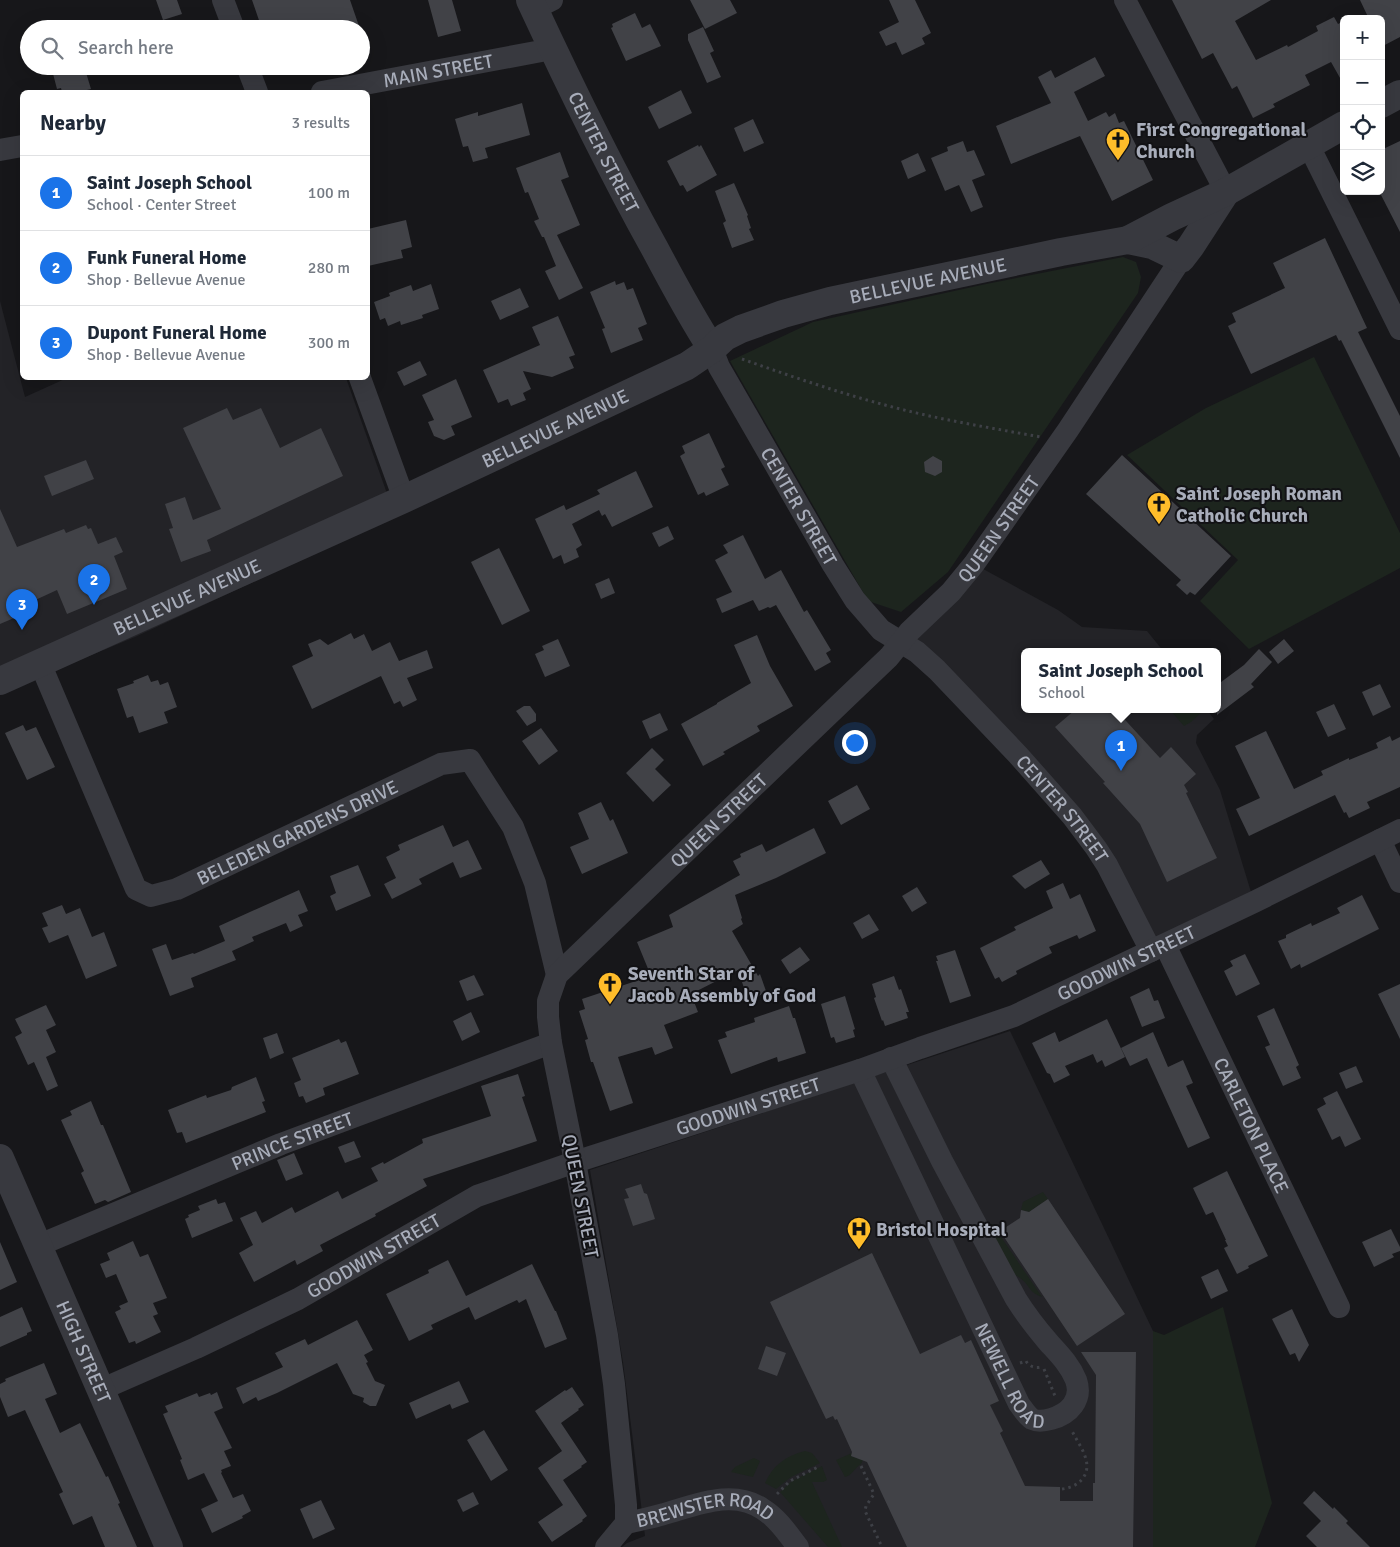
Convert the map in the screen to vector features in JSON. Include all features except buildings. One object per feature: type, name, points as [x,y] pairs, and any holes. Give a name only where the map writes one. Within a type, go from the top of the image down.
[{"type":"street","points":[[223,0],[231,20]]},
{"type":"street","points":[[1125,0],[1226,192]]},
{"type":"street","name":"CENTER STREET","points":[[539,3],[552,49],[627,198],[712,349],[719,367],[845,586],[876,626],[917,652],[948,681],[1046,786],[1081,827],[1107,865],[1158,948]]},
{"type":"street","name":"MAIN STREET","points":[[333,90],[552,49]]},
{"type":"street","points":[[251,75],[256,90]]},
{"type":"street","points":[[1385,102],[1400,94]]},
{"type":"street","name":"BELLEVUE AVENUE","points":[[0,681],[404,499],[687,366],[712,349],[725,337],[741,329],[830,300],[1128,240],[1226,192],[1340,127]]},
{"type":"street","points":[[1308,144],[1400,329]]},
{"type":"street","points":[[0,150],[20,146]]},
{"type":"street","name":"QUEEN STREET","points":[[626,1523],[626,1505],[614,1384],[607,1335],[551,1043],[548,1001],[557,976],[846,698],[963,578],[1061,441],[1226,192]]},
{"type":"street","name":"BELLEVUE AVENUE","points":[[1128,240],[1152,245],[1181,258]]},
{"type":"street","points":[[361,380],[404,499]]},
{"type":"street","name":"BELEDEN GARDENS DRIVE","points":[[40,664],[136,889],[151,896],[177,888],[441,764],[470,760],[513,827],[534,883],[557,976]]},
{"type":"street","name":"GOODWIN STREET","points":[[100,1390],[196,1348],[298,1299],[477,1196],[575,1162],[860,1070],[1014,1016],[1400,830]]},
{"type":"street","points":[[1380,840],[1400,882]]},
{"type":"street","name":"CARLETON PLACE","points":[[1158,948],[1339,1307]]},
{"type":"street","name":"PRINCE STREET","points":[[37,1246],[281,1144],[551,1043]]},
{"type":"street","name":"NEWELL ROAD","points":[[860,1070],[1019,1404],[1031,1418],[1038,1421],[1050,1420],[1065,1414],[1076,1401],[1078,1394],[1076,1380],[1071,1368],[1016,1300],[942,1161],[891,1058]]},
{"type":"street","name":"HIGH STREET","points":[[0,1158],[169,1547]]},
{"type":"street","name":"BREWSTER ROAD","points":[[626,1523],[722,1499],[735,1499],[753,1503],[765,1510],[777,1520],[798,1547]]},
{"type":"street","points":[[606,1547],[626,1523]]},
{"type":"path","points":[[742,359],[814,385],[868,400],[939,418],[1061,441]]},
{"type":"path","points":[[1018,1365],[1026,1361],[1034,1367],[1042,1366],[1046,1363]]},
{"type":"path","points":[[1042,1366],[1056,1398]]},
{"type":"path","points":[[1062,1489],[1080,1481],[1085,1474],[1087,1463],[1068,1424]]},
{"type":"path","points":[[777,1494],[790,1481],[820,1466]]},
{"type":"path","points":[[860,1468],[874,1494],[865,1511],[882,1547]]},
{"type":"shaded area","points":[[1123,257],[1136,262],[1141,277],[1138,293],[948,572],[901,612],[868,601],[730,361],[813,322],[986,284]]},
{"type":"shaded area","points":[[0,301],[25,397],[63,380],[347,380],[395,516],[135,637],[0,693]]},
{"type":"shaded area","points":[[1314,357],[1400,533],[1400,568],[1249,649],[1200,601],[1238,560],[1127,455],[1206,408]]},
{"type":"shaded area","points":[[974,564],[1058,610],[1082,627],[1147,631],[1161,648],[1021,648],[1021,713],[1209,713],[1214,719],[1197,735],[1196,743],[1220,790],[1254,902],[1151,951],[1107,865],[909,632]]},
{"type":"shaded area","points":[[1173,713],[1201,713],[1191,722],[1184,726]]},
{"type":"shaded area","name":"Bristol Hospital","points":[[1010,1031],[1153,1331],[1153,1547],[622,1547],[645,1536],[623,1362],[590,1170]]},
{"type":"shaded area","points":[[1043,1192],[1048,1199],[1029,1212],[1021,1210],[1023,1202]]},
{"type":"shaded area","points":[[988,1224],[994,1224],[999,1229],[999,1234],[1042,1297],[1034,1293],[1016,1275],[987,1260]]},
{"type":"shaded area","points":[[1223,1307],[1272,1503],[1255,1547],[1153,1547],[1153,1331],[1164,1335]]},
{"type":"shaded area","points":[[805,1451],[812,1453],[820,1463],[791,1477],[776,1489],[765,1483],[772,1471],[781,1462]]},
{"type":"shaded area","points":[[852,1453],[851,1456],[863,1460],[852,1473],[845,1477],[836,1460]]},
{"type":"shaded area","points":[[754,1458],[760,1461],[753,1477],[731,1472],[735,1467]]},
{"type":"shaded area","points":[[822,1466],[827,1480],[812,1482],[842,1547],[828,1547],[780,1492],[792,1481]]},
{"type":"place","name":"First Congregational Church","points":[[1118,161]]},
{"type":"place","name":"Saint Joseph Roman Catholic Church","points":[[1159,525]]},
{"type":"place","name":"Funk Funeral Home","points":[[94,605]]},
{"type":"place","name":"Dupont Funeral Home","points":[[22,630]]},
{"type":"place","name":"Saint Joseph School","points":[[1121,771]]},
{"type":"place","name":"Seventh Star of Jacob Assembly of God","points":[[610,1005]]},
{"type":"place","name":"Bristol Hospital","points":[[859,1250]]}]
